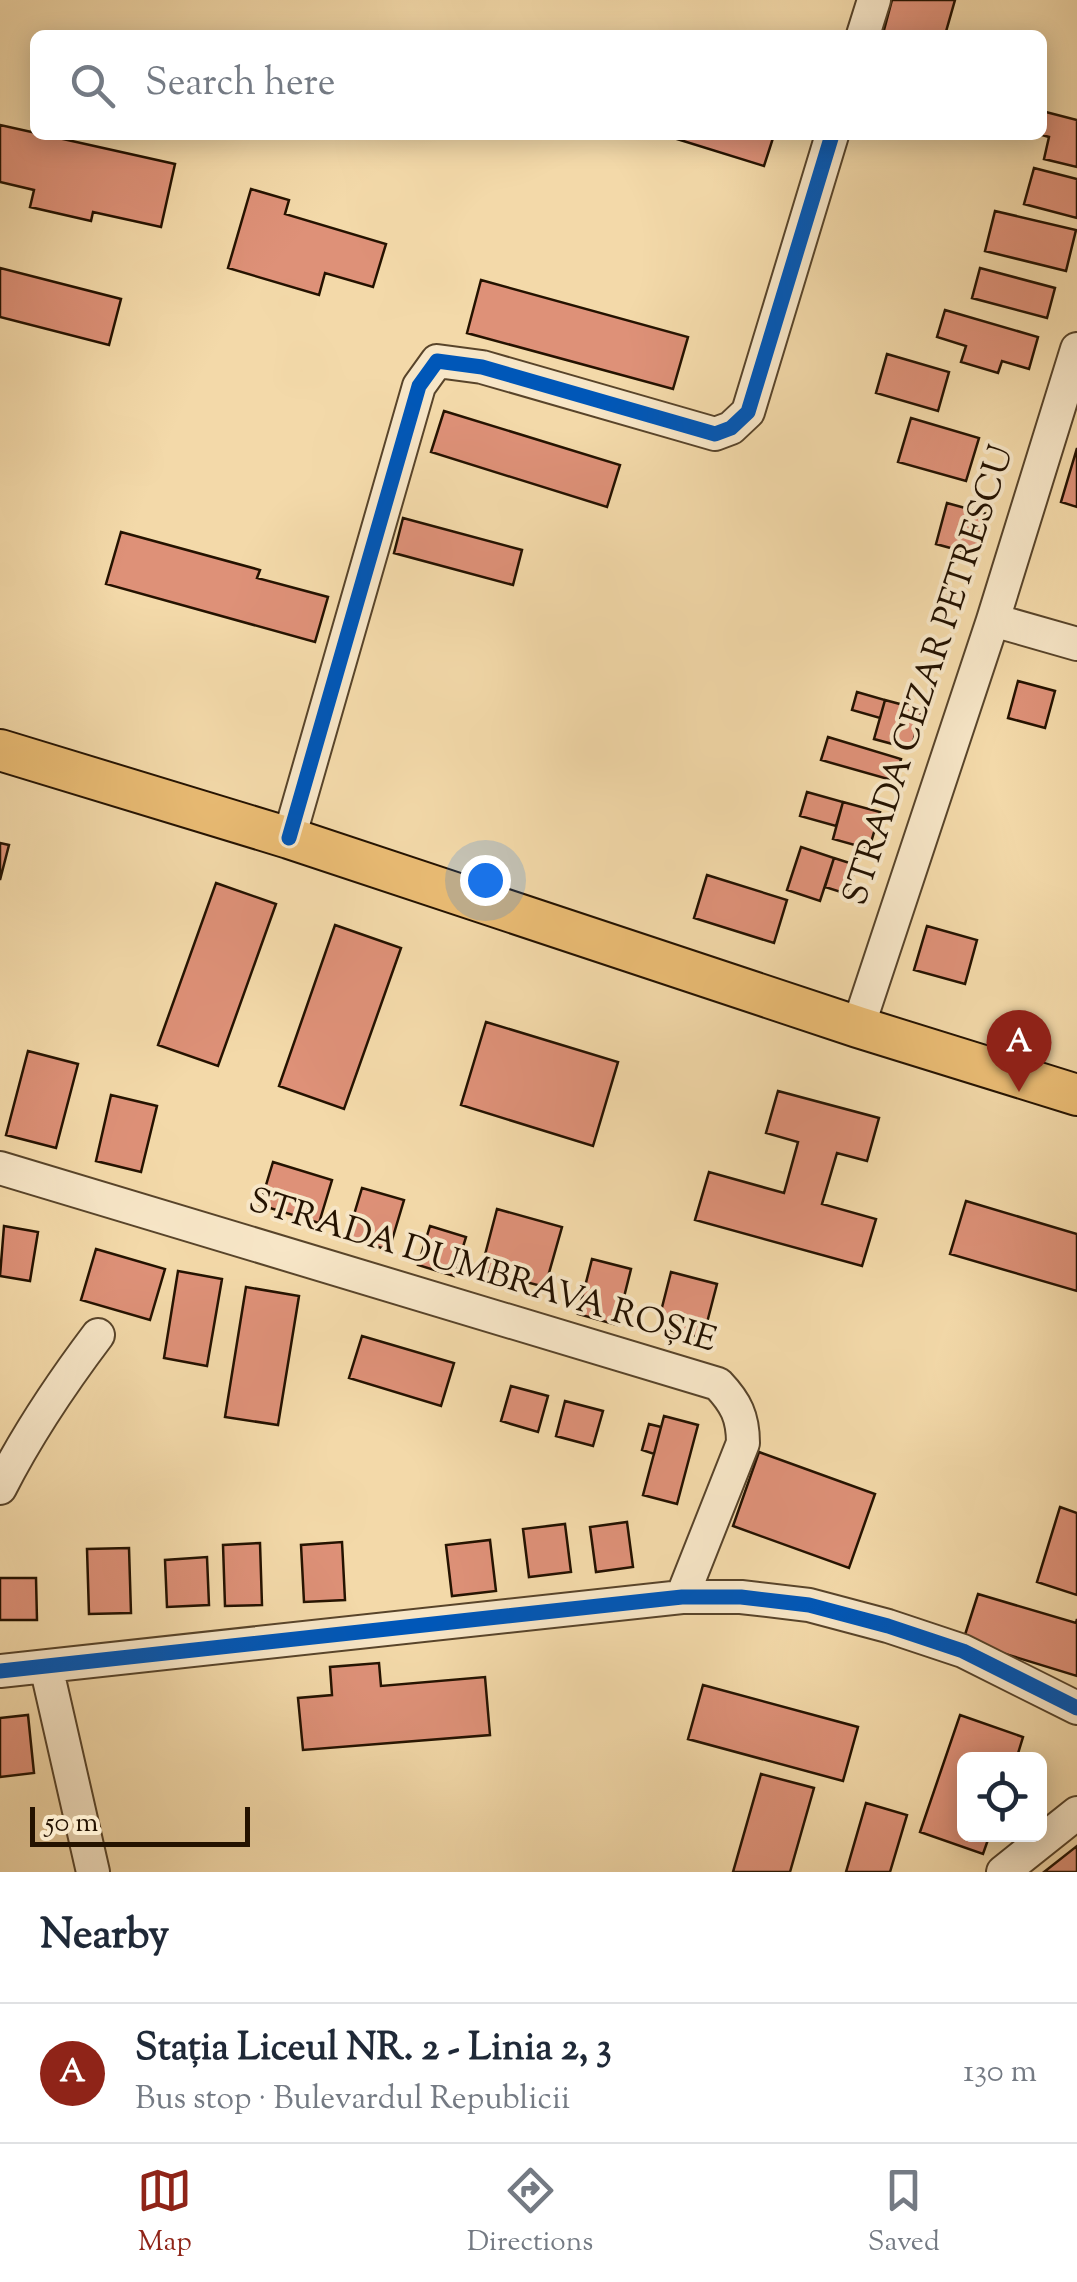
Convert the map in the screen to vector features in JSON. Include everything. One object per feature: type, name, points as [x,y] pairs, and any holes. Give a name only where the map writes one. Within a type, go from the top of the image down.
[{"type":"main road","points":[[0,750],[289,838],[1077,1095]]},
{"type":"street","points":[[865,30],[874,0]]},
{"type":"street","points":[[289,838],[420,386],[437,361],[482,367],[715,434],[731,428],[748,412],[830,140]]},
{"type":"street","name":"STRADA CEZAR PETRESCU","points":[[858,1026],[994,620],[1077,349]]},
{"type":"street","points":[[994,620],[1077,644]]},
{"type":"street","name":"STRADA DUMBRAVA ROȘIE","points":[[0,1168],[718,1384],[735,1402],[743,1424],[743,1443],[682,1597]]},
{"type":"street","points":[[0,1488],[55,1392],[98,1335]]},
{"type":"street","points":[[0,1671],[682,1597],[742,1597],[809,1605],[964,1652],[1077,1708]]},
{"type":"street","points":[[46,1666],[92,1872]]},
{"type":"street","points":[[1003,1872],[1077,1813]]},
{"type":"building","points":[[892,0],[955,0],[946,30],[884,30]]},
{"type":"building","points":[[1047,112],[1077,120],[1077,167],[1044,159],[1049,137]]},
{"type":"building","points":[[0,125],[30,132],[30,140],[67,140],[175,164],[161,227],[93,212],[91,221],[30,207],[34,190],[0,182]]},
{"type":"building","points":[[680,140],[772,140],[764,166]]},
{"type":"building","points":[[1034,168],[1077,179],[1077,218],[1024,204]]},
{"type":"building","points":[[251,189],[289,200],[285,214],[386,244],[373,287],[325,273],[319,295],[228,268]]},
{"type":"building","points":[[995,211],[1076,230],[1066,271],[985,251]]},
{"type":"building","points":[[0,268],[121,299],[109,345],[0,317]]},
{"type":"building","points":[[980,268],[1055,288],[1047,318],[972,298]]},
{"type":"building","points":[[481,280],[688,337],[673,389],[467,333]]},
{"type":"building","points":[[945,310],[1038,337],[1029,369],[1002,361],[998,373],[961,362],[966,346],[937,337]]},
{"type":"building","points":[[887,354],[949,372],[938,411],[876,393]]},
{"type":"building","points":[[444,411],[620,465],[607,507],[431,452]]},
{"type":"building","points":[[911,418],[979,438],[966,481],[898,462]]},
{"type":"building","points":[[1077,448],[1077,507],[1061,502]]},
{"type":"building","points":[[947,503],[987,514],[976,555],[936,544]]},
{"type":"building","points":[[403,518],[522,550],[513,585],[394,553]]},
{"type":"building","points":[[121,532],[260,570],[257,578],[328,597],[315,642],[106,584]]},
{"type":"building","points":[[1018,681],[1055,691],[1045,728],[1008,718]]},
{"type":"building","points":[[857,692],[885,700],[880,718],[852,710]]},
{"type":"building","points":[[885,700],[922,710],[911,749],[874,739]]},
{"type":"building","points":[[828,737],[901,759],[895,781],[821,760]]},
{"type":"building","points":[[807,792],[843,802],[836,826],[800,816]]},
{"type":"building","points":[[843,802],[880,812],[869,849],[833,839]]},
{"type":"building","points":[[0,843],[9,845],[0,880]]},
{"type":"building","points":[[801,847],[834,858],[820,901],[787,890]]},
{"type":"building","points":[[834,858],[856,865],[847,894],[825,887]]},
{"type":"building","points":[[707,875],[787,900],[774,943],[694,918]]},
{"type":"building","points":[[216,883],[276,904],[218,1066],[158,1045]]},
{"type":"building","points":[[335,925],[401,948],[344,1109],[279,1086]]},
{"type":"building","points":[[927,926],[977,940],[965,984],[914,970]]},
{"type":"building","points":[[486,1022],[618,1062],[593,1146],[461,1105]]},
{"type":"building","points":[[28,1051],[78,1064],[56,1148],[6,1135]]},
{"type":"building","points":[[778,1091],[879,1118],[867,1161],[837,1153],[822,1204],[876,1219],[862,1266],[695,1220],[709,1172],[784,1193],[798,1142],[766,1133]]},
{"type":"building","points":[[111,1095],[157,1106],[141,1172],[96,1161]]},
{"type":"building","points":[[273,1162],[332,1180],[319,1223],[260,1205]]},
{"type":"building","points":[[362,1188],[404,1200],[389,1250],[347,1238]]},
{"type":"building","points":[[966,1201],[1077,1234],[1077,1291],[950,1254]]},
{"type":"building","points":[[497,1209],[562,1227],[545,1287],[481,1270]]},
{"type":"building","points":[[4,1226],[38,1232],[30,1281],[0,1276]]},
{"type":"building","points":[[430,1226],[466,1237],[454,1276],[418,1265]]},
{"type":"building","points":[[96,1249],[165,1269],[150,1320],[81,1300]]},
{"type":"building","points":[[592,1259],[631,1269],[617,1325],[578,1314]]},
{"type":"building","points":[[178,1271],[222,1279],[207,1366],[164,1358]]},
{"type":"building","points":[[671,1272],[717,1284],[703,1338],[657,1327]]},
{"type":"building","points":[[246,1287],[299,1296],[278,1425],[225,1417]]},
{"type":"building","points":[[362,1336],[454,1363],[441,1406],[349,1378]]},
{"type":"building","points":[[511,1386],[548,1396],[538,1432],[501,1421]]},
{"type":"building","points":[[565,1401],[603,1411],[593,1446],[556,1436]]},
{"type":"building","points":[[664,1416],[698,1425],[677,1504],[643,1495]]},
{"type":"building","points":[[649,1424],[661,1427],[654,1454],[642,1450]]},
{"type":"building","points":[[759,1452],[875,1494],[849,1568],[733,1526]]},
{"type":"building","points":[[1060,1507],[1077,1513],[1077,1595],[1037,1582]]},
{"type":"building","points":[[627,1522],[633,1567],[596,1572],[590,1527]]},
{"type":"building","points":[[565,1524],[571,1572],[529,1577],[523,1529]]},
{"type":"building","points":[[490,1540],[496,1591],[452,1596],[446,1545]]},
{"type":"building","points":[[342,1542],[345,1600],[304,1602],[301,1545]]},
{"type":"building","points":[[260,1543],[262,1605],[225,1606],[223,1545]]},
{"type":"building","points":[[129,1548],[131,1613],[89,1614],[87,1549]]},
{"type":"building","points":[[207,1557],[209,1605],[167,1607],[165,1560]]},
{"type":"building","points":[[0,1578],[36,1578],[37,1620],[0,1620]]},
{"type":"building","points":[[978,1594],[1076,1623],[1077,1619],[1077,1676],[963,1641]]},
{"type":"building","points":[[379,1663],[381,1686],[485,1677],[490,1735],[303,1750],[298,1698],[332,1695],[330,1667]]},
{"type":"building","points":[[703,1685],[858,1727],[843,1781],[688,1739]]},
{"type":"building","points":[[28,1715],[34,1773],[0,1777],[0,1718]]},
{"type":"building","points":[[960,1715],[1023,1737],[1018,1752],[957,1752],[957,1842],[987,1842],[983,1854],[920,1832]]},
{"type":"building","points":[[761,1774],[814,1788],[790,1872],[733,1872]]},
{"type":"building","points":[[866,1803],[907,1815],[890,1872],[846,1872]]},
{"type":"building","points":[[1077,1846],[1077,1872],[1044,1872]]},
{"type":"cycle path","points":[[289,838],[419,386],[437,361],[482,367],[715,434],[731,428],[748,412],[830,140]]},
{"type":"cycle path","points":[[0,1671],[682,1597],[741,1597],[809,1605],[888,1626],[963,1651],[1077,1708]]},
{"type":"place","name":"Stația Liceul NR. 2 - Linia 2, 3","points":[[1019,1092]]}]
